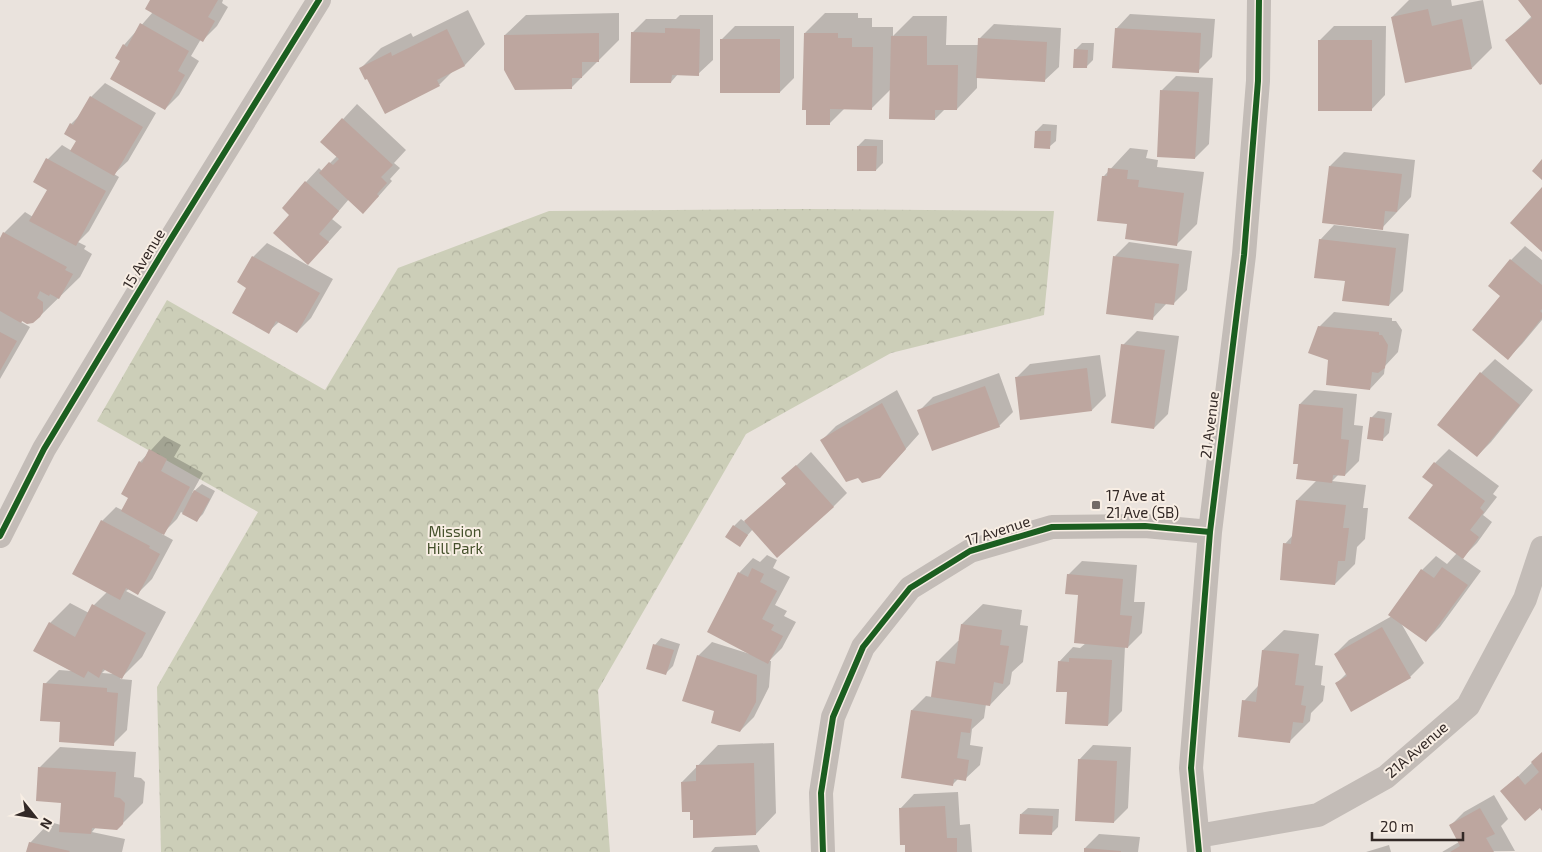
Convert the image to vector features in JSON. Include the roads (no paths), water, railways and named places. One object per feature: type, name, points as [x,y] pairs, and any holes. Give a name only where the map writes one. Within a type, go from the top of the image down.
[{"type":"street","name":"15 Avenue","points":[[0,536],[44,449],[164,250],[319,0]]},
{"type":"street","name":"21 Avenue","points":[[1198,844],[1191,768],[1210,532],[1244,255],[1258,81],[1259,0]]},
{"type":"street","name":"17 Avenue","points":[[824,852],[821,793],[833,717],[863,646],[910,588],[970,551],[1052,527],[1144,526],[1210,532]]},
{"type":"street","name":"21A Avenue","points":[[1198,844],[1318,815],[1386,777],[1468,706],[1525,599],[1542,548]]},
{"type":"place","name":"17 Ave at 21 Ave (SB)","points":[[1096,505]]},
{"type":"park label","name":"Mission Hill Park","points":[[455,540]]}]
